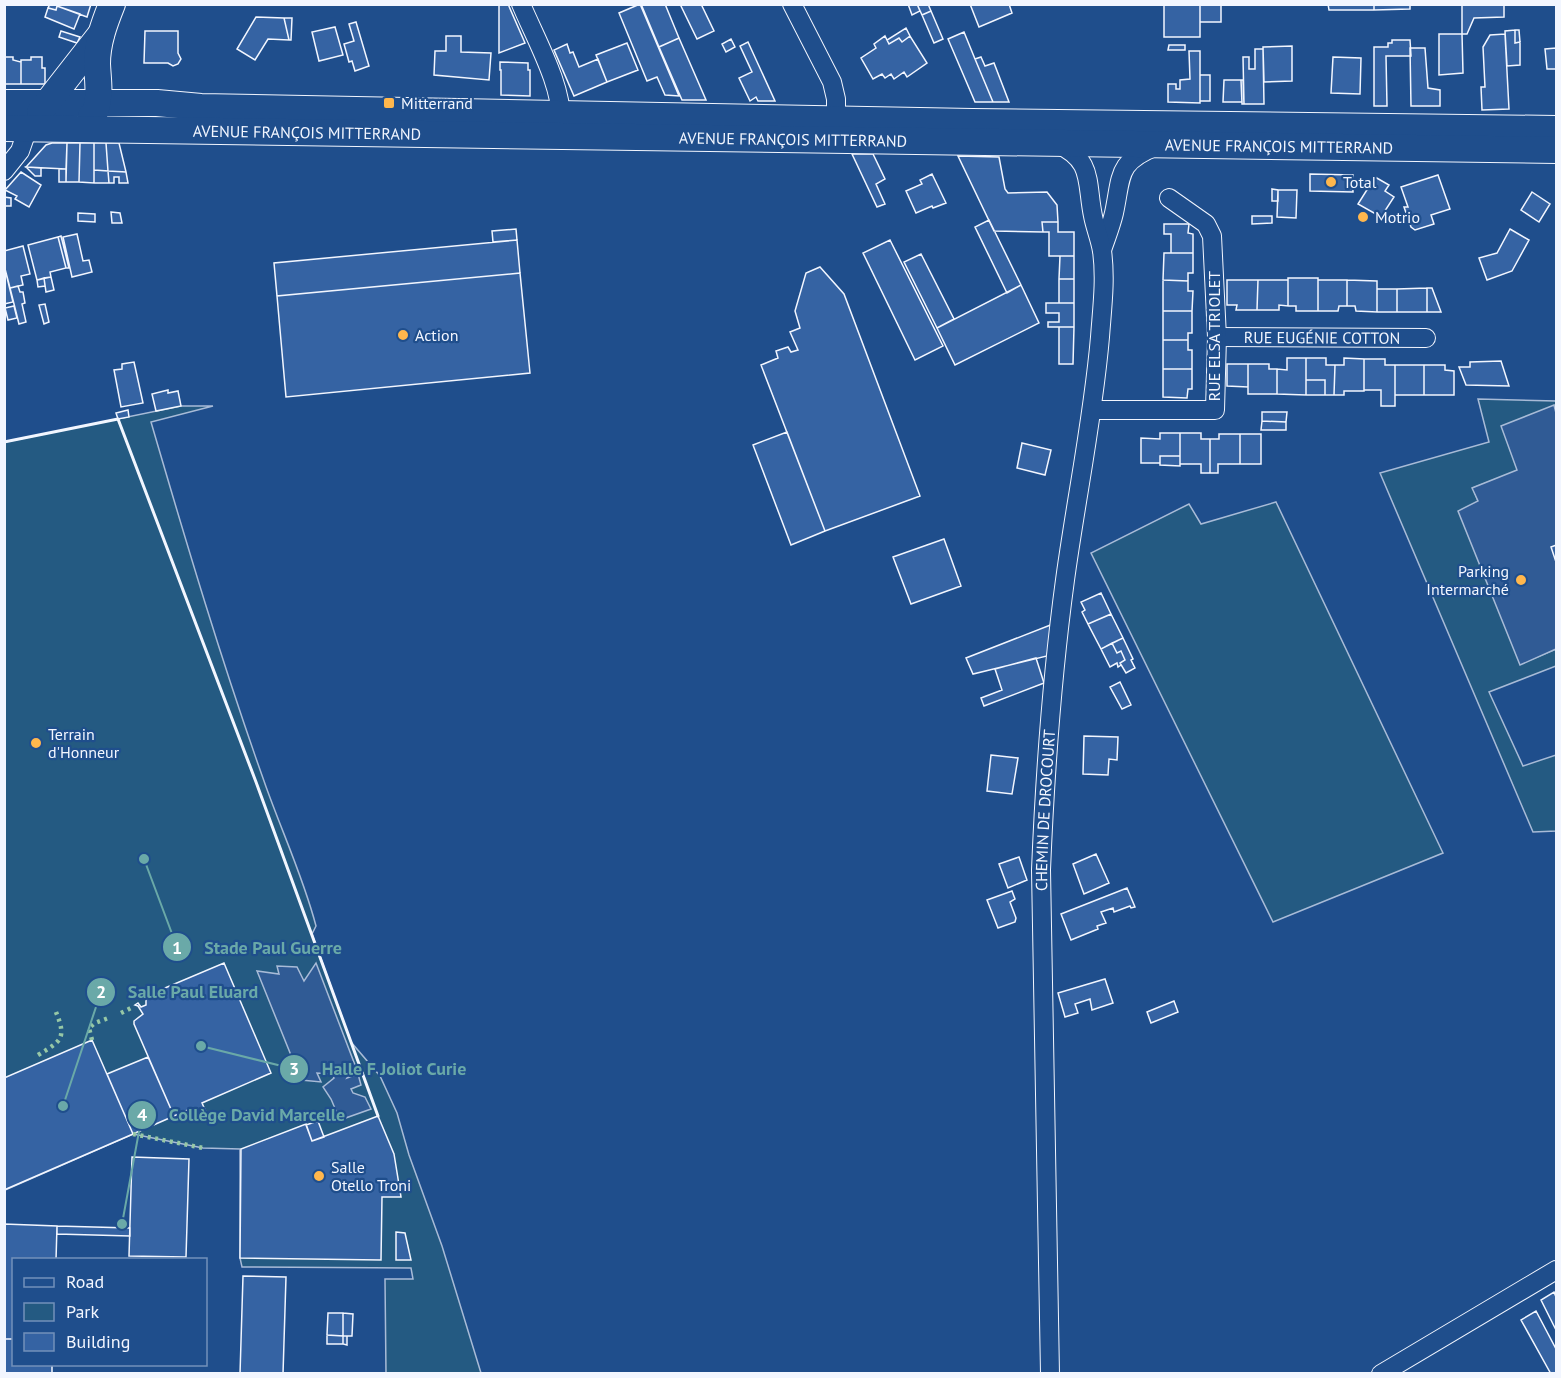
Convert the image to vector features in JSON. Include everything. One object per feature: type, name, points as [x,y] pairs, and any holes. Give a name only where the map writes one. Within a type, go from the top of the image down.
[{"type":"main road","points":[[64,128],[94,115],[99,102],[97,63],[101,34],[112,4]]},
{"type":"main road","points":[[16,128],[47,104],[101,34]]},
{"type":"main road","name":"AVENUE FRANÇOIS MITTERRAND","points":[[4,103],[157,103],[561,124]]},
{"type":"main road","name":"AVENUE FRANÇOIS MITTERRAND","points":[[16,128],[561,124],[1153,134],[1557,150]]},
{"type":"main road","name":"AVENUE FRANÇOIS MITTERRAND","points":[[836,128],[1053,143],[1104,144],[1153,134],[1557,129]]},
{"type":"street","points":[[521,4],[554,81],[561,124]]},
{"type":"street","points":[[792,4],[832,82],[836,99],[836,128]]},
{"type":"street","points":[[4,171],[20,151],[16,128]]},
{"type":"street","points":[[1120,177],[1153,134]]},
{"type":"street","name":"CHEMIN DE DROCOURT","points":[[1050,1374],[1041,870],[1045,788],[1065,580],[1093,410],[1103,301],[1102,252],[1092,213],[1088,176],[1080,159],[1053,143]]},
{"type":"street","points":[[1088,176],[1094,158],[1104,144],[1115,161],[1120,177]]},
{"type":"street","name":"CHEMIN DE DROCOURT","points":[[1102,252],[1114,214],[1120,177]]},
{"type":"street","name":"RUE ELSA TRIOLET","points":[[1093,410],[1215,410],[1216,337],[1212,236],[1206,224],[1169,198]]},
{"type":"street","name":"RUE EUGÉNIE COTTON","points":[[1216,337],[1426,338]]},
{"type":"street","points":[[1381,1374],[1557,1270]]},
{"type":"green space","points":[[1478,399],[1556,401],[1556,413],[1554,406],[1517,471],[1473,488],[1520,664],[1556,649],[1556,666],[1489,692],[1523,766],[1556,755],[1556,831],[1533,832],[1380,473],[1489,442]]},
{"type":"green space","points":[[181,406],[213,406],[151,422],[205,602],[249,737],[311,907],[316,926],[312,934],[351,1042],[380,1076],[397,1113],[409,1155],[442,1246],[481,1373],[386,1373],[385,1279],[413,1279],[411,1268],[242,1267],[240,1258],[240,1149],[203,1148],[133,1134],[5,1190],[5,442]]},
{"type":"green space","points":[[1276,502],[1443,853],[1273,922],[1091,553],[1189,504],[1201,524]]},
{"type":"shaded area","name":"Parking Intermarché","points":[[1554,405],[1556,413],[1556,649],[1520,665],[1458,511],[1478,501],[1472,488],[1517,470],[1501,426]]},
{"type":"shaded area","points":[[316,963],[355,1065],[347,1078],[358,1074],[361,1085],[351,1089],[353,1093],[365,1097],[371,1109],[340,1120],[323,1087],[334,1078],[332,1074],[317,1073],[321,1082],[301,1080],[257,971],[279,974],[277,966],[297,967],[304,981]]},
{"type":"building","points":[[50,4],[91,4],[87,17],[57,6],[56,10],[48,8]]},
{"type":"building","points":[[499,4],[508,4],[525,43],[499,53]]},
{"type":"building","points":[[640,4],[679,96],[665,95],[657,77],[647,81],[619,13]]},
{"type":"building","points":[[641,4],[665,4],[679,38],[659,47]]},
{"type":"building","points":[[680,4],[701,4],[714,31],[697,39]]},
{"type":"building","points":[[908,4],[917,4],[920,11],[912,15]]},
{"type":"building","points":[[917,4],[928,4],[931,11],[922,15]]},
{"type":"building","points":[[970,4],[1009,4],[1012,13],[979,27]]},
{"type":"building","points":[[1164,4],[1200,4],[1200,37],[1164,37]]},
{"type":"building","points":[[1200,4],[1221,4],[1221,22],[1200,22]]},
{"type":"building","points":[[1328,4],[1374,4],[1374,10],[1329,10]]},
{"type":"building","points":[[1374,4],[1410,4],[1410,9],[1374,10]]},
{"type":"building","points":[[1462,4],[1504,4],[1504,17],[1474,18],[1467,34],[1462,34]]},
{"type":"building","points":[[57,6],[80,14],[74,29],[45,17],[48,8],[56,10]]},
{"type":"building","points":[[931,11],[943,39],[934,43],[922,15]]},
{"type":"building","points":[[256,17],[284,18],[289,40],[268,39],[255,60],[237,49]]},
{"type":"building","points":[[284,18],[292,18],[291,40],[289,40]]},
{"type":"building","points":[[356,22],[369,66],[355,71],[352,61],[349,62],[344,44],[354,41],[349,24]]},
{"type":"building","points":[[335,27],[343,55],[319,61],[312,32]]},
{"type":"building","points":[[906,28],[910,36],[902,42],[899,38],[889,44],[887,40]]},
{"type":"building","points":[[1515,30],[1519,30],[1520,42],[1515,43]]},
{"type":"building","points":[[1515,30],[1515,43],[1520,42],[1520,65],[1507,66],[1505,31]]},
{"type":"building","points":[[61,31],[80,37],[77,43],[59,37]]},
{"type":"building","points":[[145,31],[178,31],[178,53],[181,59],[178,64],[173,66],[168,63],[144,63]]},
{"type":"building","points":[[964,32],[993,102],[975,102],[948,39]]},
{"type":"building","points":[[1439,34],[1462,34],[1463,73],[1439,75]]},
{"type":"building","points":[[1505,34],[1509,109],[1482,110],[1481,87],[1485,87],[1483,47],[1490,35]]},
{"type":"building","points":[[446,36],[461,36],[461,52],[491,53],[489,80],[434,75],[435,51],[446,51]]},
{"type":"building","points":[[885,36],[889,44],[899,38],[902,42],[910,36],[927,63],[907,77],[904,72],[894,79],[891,74],[885,78],[882,74],[873,79],[861,58],[876,48],[874,44]]},
{"type":"building","points":[[679,38],[706,100],[682,100],[659,47]]},
{"type":"building","points":[[731,39],[735,47],[726,52],[722,44]]},
{"type":"building","points":[[1392,40],[1410,40],[1411,56],[1386,56],[1387,106],[1374,106],[1374,47],[1388,47],[1388,43],[1392,43]]},
{"type":"building","points":[[748,42],[775,101],[758,101],[756,97],[750,101],[739,78],[752,72],[740,46]]},
{"type":"building","points":[[627,43],[638,70],[607,82],[596,55]]},
{"type":"building","points":[[567,44],[579,67],[598,59],[607,82],[574,96],[554,50]]},
{"type":"building","points":[[1169,45],[1185,45],[1185,50],[1168,50]]},
{"type":"building","points":[[1292,46],[1292,81],[1264,82],[1263,47]]},
{"type":"building","points":[[1410,48],[1425,48],[1428,88],[1440,90],[1440,106],[1411,106]]},
{"type":"building","points":[[1556,48],[1556,69],[1547,69],[1545,49]]},
{"type":"building","points":[[1255,49],[1263,49],[1264,104],[1244,104],[1243,57],[1249,57],[1249,69],[1255,69]]},
{"type":"building","points":[[1189,51],[1200,51],[1200,103],[1168,102],[1168,84],[1176,84],[1176,89],[1180,89],[1180,80],[1190,79]]},
{"type":"building","points":[[4,57],[13,57],[13,60],[21,62],[21,84],[4,84]]},
{"type":"building","points":[[31,57],[42,57],[45,84],[21,84],[21,60],[31,60]]},
{"type":"building","points":[[981,57],[985,66],[994,63],[1009,102],[993,102],[975,59]]},
{"type":"building","points":[[1333,57],[1361,58],[1360,94],[1331,93]]},
{"type":"building","points":[[500,62],[528,63],[530,96],[501,95]]},
{"type":"building","points":[[1200,75],[1210,75],[1210,101],[1200,101]]},
{"type":"building","points":[[1224,80],[1241,80],[1242,102],[1223,102]]},
{"type":"building","points":[[1241,80],[1243,80],[1244,104],[1242,104]]},
{"type":"building","points":[[67,143],[66,169],[26,167],[46,145]]},
{"type":"building","points":[[67,143],[80,143],[79,182],[66,182]]},
{"type":"building","points":[[80,143],[94,143],[94,183],[79,182]]},
{"type":"building","points":[[94,143],[106,143],[108,171],[94,170]]},
{"type":"building","points":[[106,143],[119,143],[126,172],[108,171]]},
{"type":"building","points":[[852,154],[873,154],[885,179],[876,184],[885,204],[877,207]]},
{"type":"building","points":[[958,156],[999,157],[1005,189],[1008,193],[1047,192],[1057,205],[1058,222],[1042,222],[1043,232],[994,231]]},
{"type":"building","points":[[26,167],[41,168],[41,176],[35,176]]},
{"type":"building","points":[[59,169],[66,169],[66,182],[59,182]]},
{"type":"building","points":[[94,170],[108,171],[109,183],[94,183]]},
{"type":"building","points":[[108,171],[126,172],[128,183],[119,183],[119,177],[114,177],[114,183],[109,183]]},
{"type":"building","points":[[21,172],[41,185],[29,207],[15,199],[17,196],[5,190]]},
{"type":"building","points":[[932,174],[946,203],[916,213],[906,191],[922,184],[920,180]]},
{"type":"building","points":[[1310,174],[1353,175],[1353,192],[1310,191]]},
{"type":"building","points":[[1438,175],[1450,209],[1431,215],[1434,224],[1415,230],[1411,227],[1404,207],[1408,207],[1401,187]]},
{"type":"building","points":[[1375,177],[1389,185],[1385,191],[1394,197],[1381,217],[1358,204]]},
{"type":"building","points":[[1272,189],[1278,190],[1278,201],[1272,201]]},
{"type":"building","points":[[1278,190],[1297,190],[1296,218],[1277,217]]},
{"type":"building","points":[[1532,192],[1550,204],[1539,222],[1521,210]]},
{"type":"building","points":[[4,197],[11,198],[11,206],[4,206]]},
{"type":"building","points":[[111,212],[120,213],[122,223],[112,223]]},
{"type":"building","points":[[78,213],[95,214],[95,222],[78,221]]},
{"type":"building","points":[[1252,216],[1272,216],[1272,223],[1252,224]]},
{"type":"building","points":[[989,220],[1021,285],[1007,293],[975,227]]},
{"type":"building","points":[[1042,222],[1058,222],[1058,232],[1074,232],[1074,256],[1049,256],[1049,232],[1043,232]]},
{"type":"building","points":[[1164,224],[1189,224],[1188,233],[1193,234],[1193,253],[1171,253],[1171,234],[1164,234]]},
{"type":"building","points":[[516,229],[517,240],[493,242],[492,231]]},
{"type":"building","points":[[1510,229],[1529,240],[1512,271],[1487,280],[1479,258],[1497,253]]},
{"type":"building","points":[[77,234],[83,261],[89,260],[92,272],[72,277],[63,237]]},
{"type":"building","points":[[61,236],[69,268],[66,268],[58,237]]},
{"type":"building","points":[[58,237],[66,268],[50,272],[51,277],[37,280],[28,245]]},
{"type":"building","points":[[517,240],[520,273],[277,296],[274,263]]},
{"type":"building","points":[[890,240],[943,346],[915,360],[863,253]]},
{"type":"building","points":[[23,246],[30,274],[21,276],[23,285],[10,288],[4,265],[4,251]]},
{"type":"building","points":[[1164,253],[1193,253],[1193,273],[1188,273],[1188,281],[1163,280]]},
{"type":"building","points":[[921,254],[954,319],[937,328],[904,262]]},
{"type":"building","points":[[1060,256],[1074,256],[1074,279],[1059,279]]},
{"type":"building","points":[[4,265],[13,302],[4,304]]},
{"type":"building","points":[[820,267],[844,294],[920,496],[825,531],[761,365],[778,358],[776,351],[788,347],[791,352],[798,350],[790,332],[800,328],[795,311],[806,273]]},
{"type":"building","name":"Action","points":[[520,273],[530,373],[286,397],[277,296]]},
{"type":"building","points":[[51,277],[54,290],[46,292],[44,278]]},
{"type":"building","points":[[44,278],[45,286],[38,287],[37,280]]},
{"type":"building","points":[[1288,278],[1318,278],[1318,311],[1296,311],[1296,306],[1288,306]]},
{"type":"building","points":[[1059,279],[1074,279],[1074,303],[1059,303]]},
{"type":"building","points":[[1163,280],[1188,281],[1188,291],[1193,291],[1192,311],[1163,311]]},
{"type":"building","points":[[1227,280],[1258,280],[1257,310],[1236,310],[1237,305],[1227,305]]},
{"type":"building","points":[[1258,280],[1288,280],[1288,306],[1279,305],[1279,310],[1257,310]]},
{"type":"building","points":[[1318,280],[1347,280],[1347,306],[1339,306],[1338,311],[1318,311]]},
{"type":"building","points":[[1347,280],[1377,281],[1377,312],[1356,311],[1355,306],[1347,306]]},
{"type":"building","points":[[1021,285],[1039,323],[955,365],[937,328]]},
{"type":"building","points":[[18,286],[20,292],[23,292],[25,303],[22,304],[26,322],[19,324],[10,288]]},
{"type":"building","points":[[1427,288],[1432,288],[1441,312],[1427,312]]},
{"type":"building","points":[[1427,288],[1427,312],[1397,312],[1397,289]]},
{"type":"building","points":[[1377,289],[1397,289],[1397,312],[1377,312]]},
{"type":"building","points":[[1046,303],[1074,303],[1074,327],[1048,327],[1048,322],[1059,322],[1059,313],[1046,313]]},
{"type":"building","points":[[45,304],[49,322],[44,324],[39,305]]},
{"type":"building","points":[[14,306],[17,318],[8,320],[5,308]]},
{"type":"building","points":[[1163,311],[1192,311],[1192,333],[1188,333],[1188,340],[1163,340]]},
{"type":"building","points":[[1059,327],[1074,327],[1073,364],[1059,364]]},
{"type":"building","points":[[1163,340],[1188,340],[1188,350],[1192,350],[1192,369],[1163,369]]},
{"type":"building","points":[[1287,358],[1306,358],[1306,395],[1277,394],[1277,369],[1287,370]]},
{"type":"building","points":[[1306,358],[1326,358],[1326,365],[1335,365],[1334,395],[1325,395],[1325,380],[1306,380]]},
{"type":"building","points":[[1344,358],[1364,359],[1364,391],[1344,391],[1344,395],[1334,395],[1335,365],[1344,365]]},
{"type":"building","points":[[1364,359],[1385,359],[1385,365],[1395,365],[1395,406],[1381,406],[1381,390],[1364,390]]},
{"type":"building","points":[[1501,361],[1509,386],[1466,385],[1459,367],[1470,367],[1470,362]]},
{"type":"building","points":[[134,362],[143,403],[121,407],[114,370],[122,369],[122,364]]},
{"type":"building","points":[[1227,364],[1248,364],[1248,387],[1227,386]]},
{"type":"building","points":[[1248,364],[1269,364],[1269,369],[1277,369],[1277,394],[1248,394]]},
{"type":"building","points":[[1395,365],[1424,365],[1424,395],[1395,395]]},
{"type":"building","points":[[1424,365],[1445,365],[1445,370],[1454,371],[1454,395],[1424,395]]},
{"type":"building","points":[[1163,369],[1192,369],[1192,389],[1188,389],[1187,398],[1163,397]]},
{"type":"building","points":[[1306,380],[1325,380],[1325,395],[1306,395]]},
{"type":"building","points":[[168,390],[168,393],[178,391],[181,406],[156,411],[152,394]]},
{"type":"building","points":[[128,410],[129,417],[118,419],[116,413]]},
{"type":"building","points":[[1262,412],[1287,412],[1286,422],[1262,421]]},
{"type":"building","points":[[1262,421],[1286,422],[1286,430],[1261,430]]},
{"type":"building","points":[[787,432],[825,531],[791,545],[753,445]]},
{"type":"building","points":[[1160,433],[1180,433],[1180,456],[1160,456],[1160,463],[1141,463],[1141,438],[1160,439]]},
{"type":"building","points":[[1180,433],[1201,433],[1201,439],[1210,439],[1210,473],[1201,473],[1201,464],[1180,464]]},
{"type":"building","points":[[1219,434],[1240,434],[1240,464],[1218,464],[1218,473],[1210,473],[1210,439],[1219,439]]},
{"type":"building","points":[[1240,434],[1261,434],[1261,464],[1240,464]]},
{"type":"building","points":[[1022,443],[1051,450],[1045,475],[1017,468]]},
{"type":"building","points":[[1160,456],[1180,456],[1180,466],[1160,465]]},
{"type":"building","points":[[944,539],[961,586],[911,604],[893,557]]},
{"type":"building","points":[[1556,545],[1556,562],[1551,547]]},
{"type":"building","points":[[1101,593],[1111,614],[1088,624],[1082,612],[1085,610],[1081,602]]},
{"type":"building","points":[[1111,614],[1123,638],[1101,649],[1088,624]]},
{"type":"building","points":[[1053,624],[1047,656],[973,674],[966,658]]},
{"type":"building","points":[[1123,638],[1135,668],[1126,673],[1120,663],[1125,660],[1121,651],[1117,653],[1112,643]]},
{"type":"building","points":[[1112,643],[1117,653],[1121,651],[1125,660],[1118,667],[1117,663],[1110,667],[1101,649]]},
{"type":"building","points":[[1036,658],[1044,683],[984,706],[981,698],[1002,690],[995,669]]},
{"type":"building","points":[[1120,682],[1131,705],[1122,709],[1110,687]]},
{"type":"building","points":[[1084,736],[1118,737],[1117,760],[1109,759],[1108,775],[1083,774]]},
{"type":"building","points":[[991,755],[1018,758],[1012,794],[987,791]]},
{"type":"building","points":[[1096,854],[1109,883],[1084,894],[1073,864]]},
{"type":"building","points":[[1019,857],[1027,880],[1008,888],[999,864]]},
{"type":"building","points":[[1127,888],[1135,907],[1130,906],[1114,912],[1113,908],[1101,912],[1106,923],[1097,926],[1098,929],[1071,940],[1061,914]]},
{"type":"building","points":[[1012,891],[1015,899],[1010,902],[1016,918],[1015,922],[998,928],[987,900]]},
{"type":"building","points":[[224,963],[271,1073],[202,1103],[206,1112],[193,1117],[190,1109],[174,1116],[134,1024],[134,1021],[143,1014],[135,1005],[138,1003],[141,1007],[146,1005],[146,999],[153,996],[153,993]]},
{"type":"building","points":[[1105,979],[1113,1003],[1092,1010],[1090,999],[1075,1004],[1078,1013],[1065,1017],[1058,993]]},
{"type":"building","points":[[1174,1001],[1178,1012],[1151,1023],[1147,1012]]},
{"type":"building","points":[[92,1040],[133,1134],[4,1190],[4,1078]]},
{"type":"building","points":[[148,1057],[174,1116],[133,1134],[107,1074]]},
{"type":"building","name":"Salle Otello Troni","points":[[378,1116],[394,1154],[401,1197],[382,1197],[381,1260],[240,1258],[241,1149],[306,1124],[312,1141]]},
{"type":"building","points":[[318,1121],[324,1137],[312,1141],[306,1125]]},
{"type":"building","points":[[132,1157],[189,1159],[186,1257],[129,1256]]},
{"type":"building","points":[[4,1224],[57,1226],[56,1258],[12,1258],[12,1339],[4,1339]]},
{"type":"building","points":[[57,1226],[130,1228],[130,1236],[57,1234]]},
{"type":"building","points":[[396,1232],[405,1233],[411,1260],[396,1260]]},
{"type":"building","points":[[243,1276],[286,1277],[283,1374],[240,1374]]},
{"type":"building","points":[[1554,1292],[1556,1297],[1556,1330],[1541,1300]]},
{"type":"building","points":[[1536,1311],[1556,1349],[1556,1374],[1551,1374],[1521,1320]]},
{"type":"building","points":[[328,1313],[343,1313],[343,1336],[327,1335]]},
{"type":"building","points":[[343,1313],[353,1314],[352,1336],[343,1336]]},
{"type":"building","points":[[327,1335],[343,1336],[343,1344],[327,1344]]},
{"type":"building","points":[[343,1336],[347,1336],[347,1345],[343,1344]]},
{"type":"building","points":[[4,1339],[12,1339],[12,1366],[52,1366],[52,1374],[4,1374]]},
{"type":"hedge","points":[[121,1013],[133,1007]]},
{"type":"hedge","points":[[38,1055],[60,1038],[61,1028],[56,1012]]},
{"type":"hedge","points":[[92,1040],[89,1028],[111,1017]]},
{"type":"hedge","points":[[133,1134],[203,1148]]},
{"type":"wall","points":[[4,442],[118,419],[256,782],[378,1116]]},
{"type":"place","name":"Mitterrand","points":[[389,103]]},
{"type":"place","name":"Total","points":[[1331,182]]},
{"type":"place","name":"Motrio","points":[[1363,217]]},
{"type":"place","name":"Action","points":[[403,335]]},
{"type":"place","name":"Parking Intermarché","points":[[1521,580]]},
{"type":"place","name":"Terrain d'Honneur","points":[[36,743]]},
{"type":"place","name":"Stade Paul Guerre","points":[[144,859]]},
{"type":"place","name":"Halle F Joliot Curie","points":[[201,1046]]},
{"type":"place","name":"Salle Paul Eluard","points":[[63,1106]]},
{"type":"place","name":"Salle Otello Troni","points":[[319,1176]]},
{"type":"place","name":"Collège David Marcelle","points":[[122,1224]]}]
